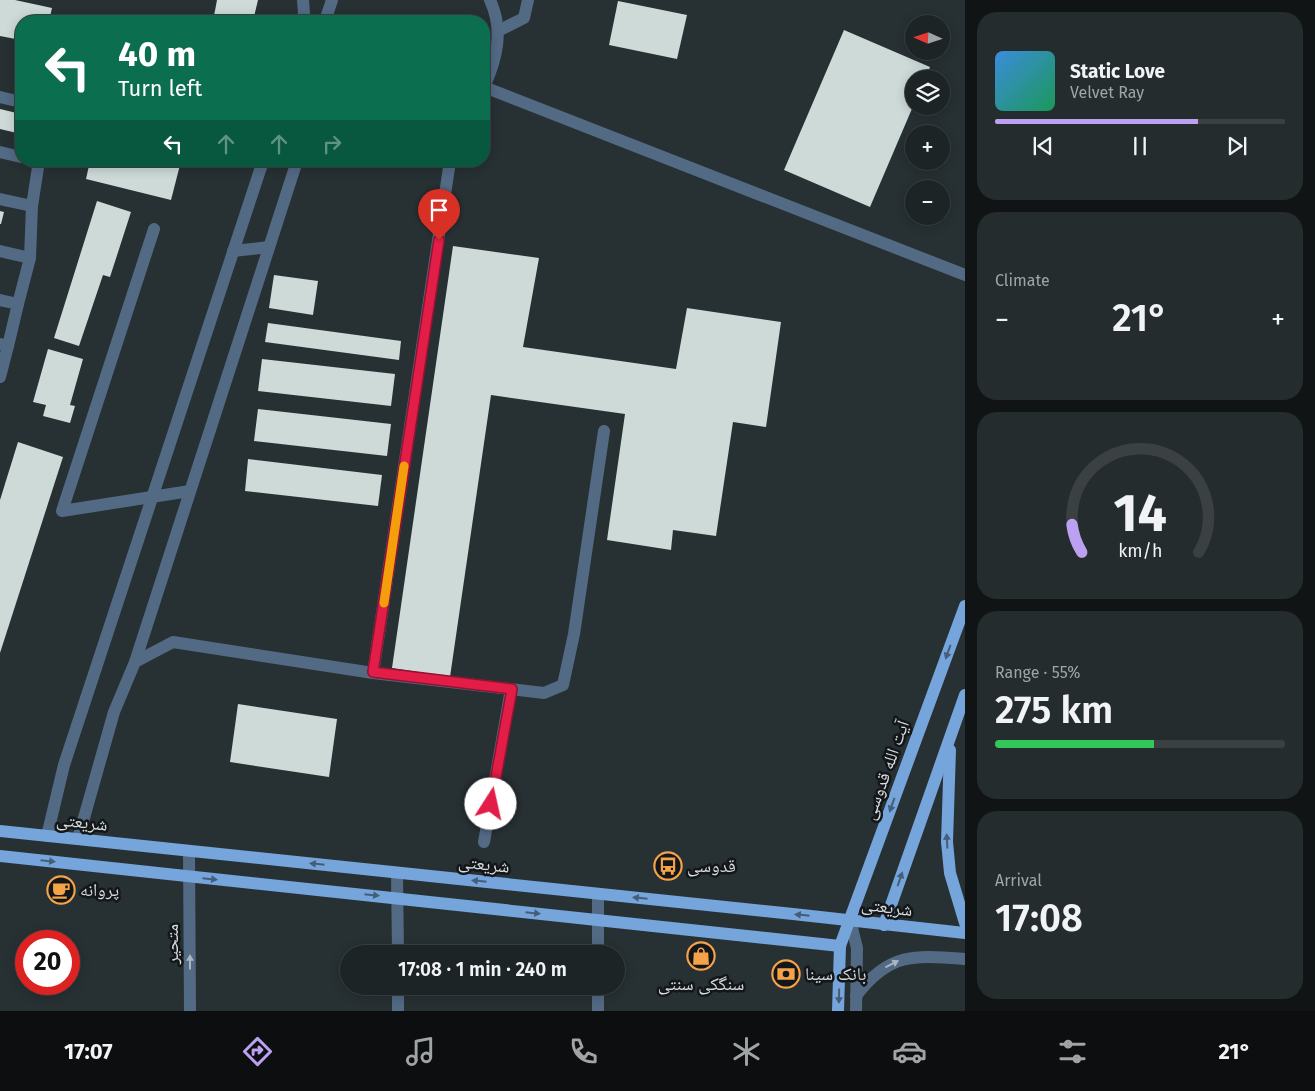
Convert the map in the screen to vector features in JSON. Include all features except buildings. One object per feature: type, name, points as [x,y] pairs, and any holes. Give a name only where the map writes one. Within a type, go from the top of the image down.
[{"type":"main road","name":"آیت الله قدوسی","points":[[838,1011],[840,946],[965,606]]},
{"type":"main road","points":[[884,925],[965,695]]},
{"type":"main road","points":[[952,733],[947,842],[950,873],[965,923]]},
{"type":"main road","name":"شریعتی","points":[[0,831],[965,933]]},
{"type":"main road","points":[[0,856],[840,946]]},
{"type":"street","points":[[304,0],[304,15]]},
{"type":"street","points":[[328,15],[332,0]]},
{"type":"street","points":[[490,0],[498,31],[496,60],[490,74]]},
{"type":"street","points":[[498,31],[524,18],[528,0]]},
{"type":"street","points":[[490,89],[965,275]]},
{"type":"street","points":[[0,97],[15,101]]},
{"type":"street","points":[[0,152],[15,156]]},
{"type":"street","points":[[0,377],[4,345],[18,304],[30,258],[32,206],[38,167]]},
{"type":"street","points":[[48,836],[64,765],[261,167]]},
{"type":"street","points":[[78,839],[114,712],[135,662],[294,167]]},
{"type":"street","points":[[373,672],[449,167]]},
{"type":"street","points":[[0,199],[32,206]]},
{"type":"street","points":[[154,230],[62,511],[190,491]]},
{"type":"street","points":[[233,251],[269,247]]},
{"type":"street","points":[[0,251],[30,258]]},
{"type":"street","points":[[0,300],[18,304]]},
{"type":"street","points":[[135,662],[173,642],[373,672],[544,693],[563,685],[574,634],[604,431]]},
{"type":"street","points":[[484,842],[512,689]]},
{"type":"street","name":"متحیر","points":[[189,851],[190,1011]]},
{"type":"street","points":[[397,873],[398,945]]},
{"type":"street","points":[[598,894],[598,945]]},
{"type":"street","points":[[850,920],[857,948],[856,1011]]},
{"type":"street","points":[[856,996],[873,976],[899,960],[918,956],[965,959]]},
{"type":"street","points":[[398,995],[398,1011]]},
{"type":"street","points":[[598,995],[598,1011]]},
{"type":"slow traffic","points":[[384,603],[404,466]]},
{"type":"place","name":"قدوسی","points":[[668,866]]},
{"type":"place","name":"پروانه","points":[[61,890]]},
{"type":"place","name":"سنگکی سنتی","points":[[701,956]]},
{"type":"place","name":"بانک سینا","points":[[786,974]]},
{"type":"route","points":[[439,240],[373,672],[512,689],[491,804]]}]
